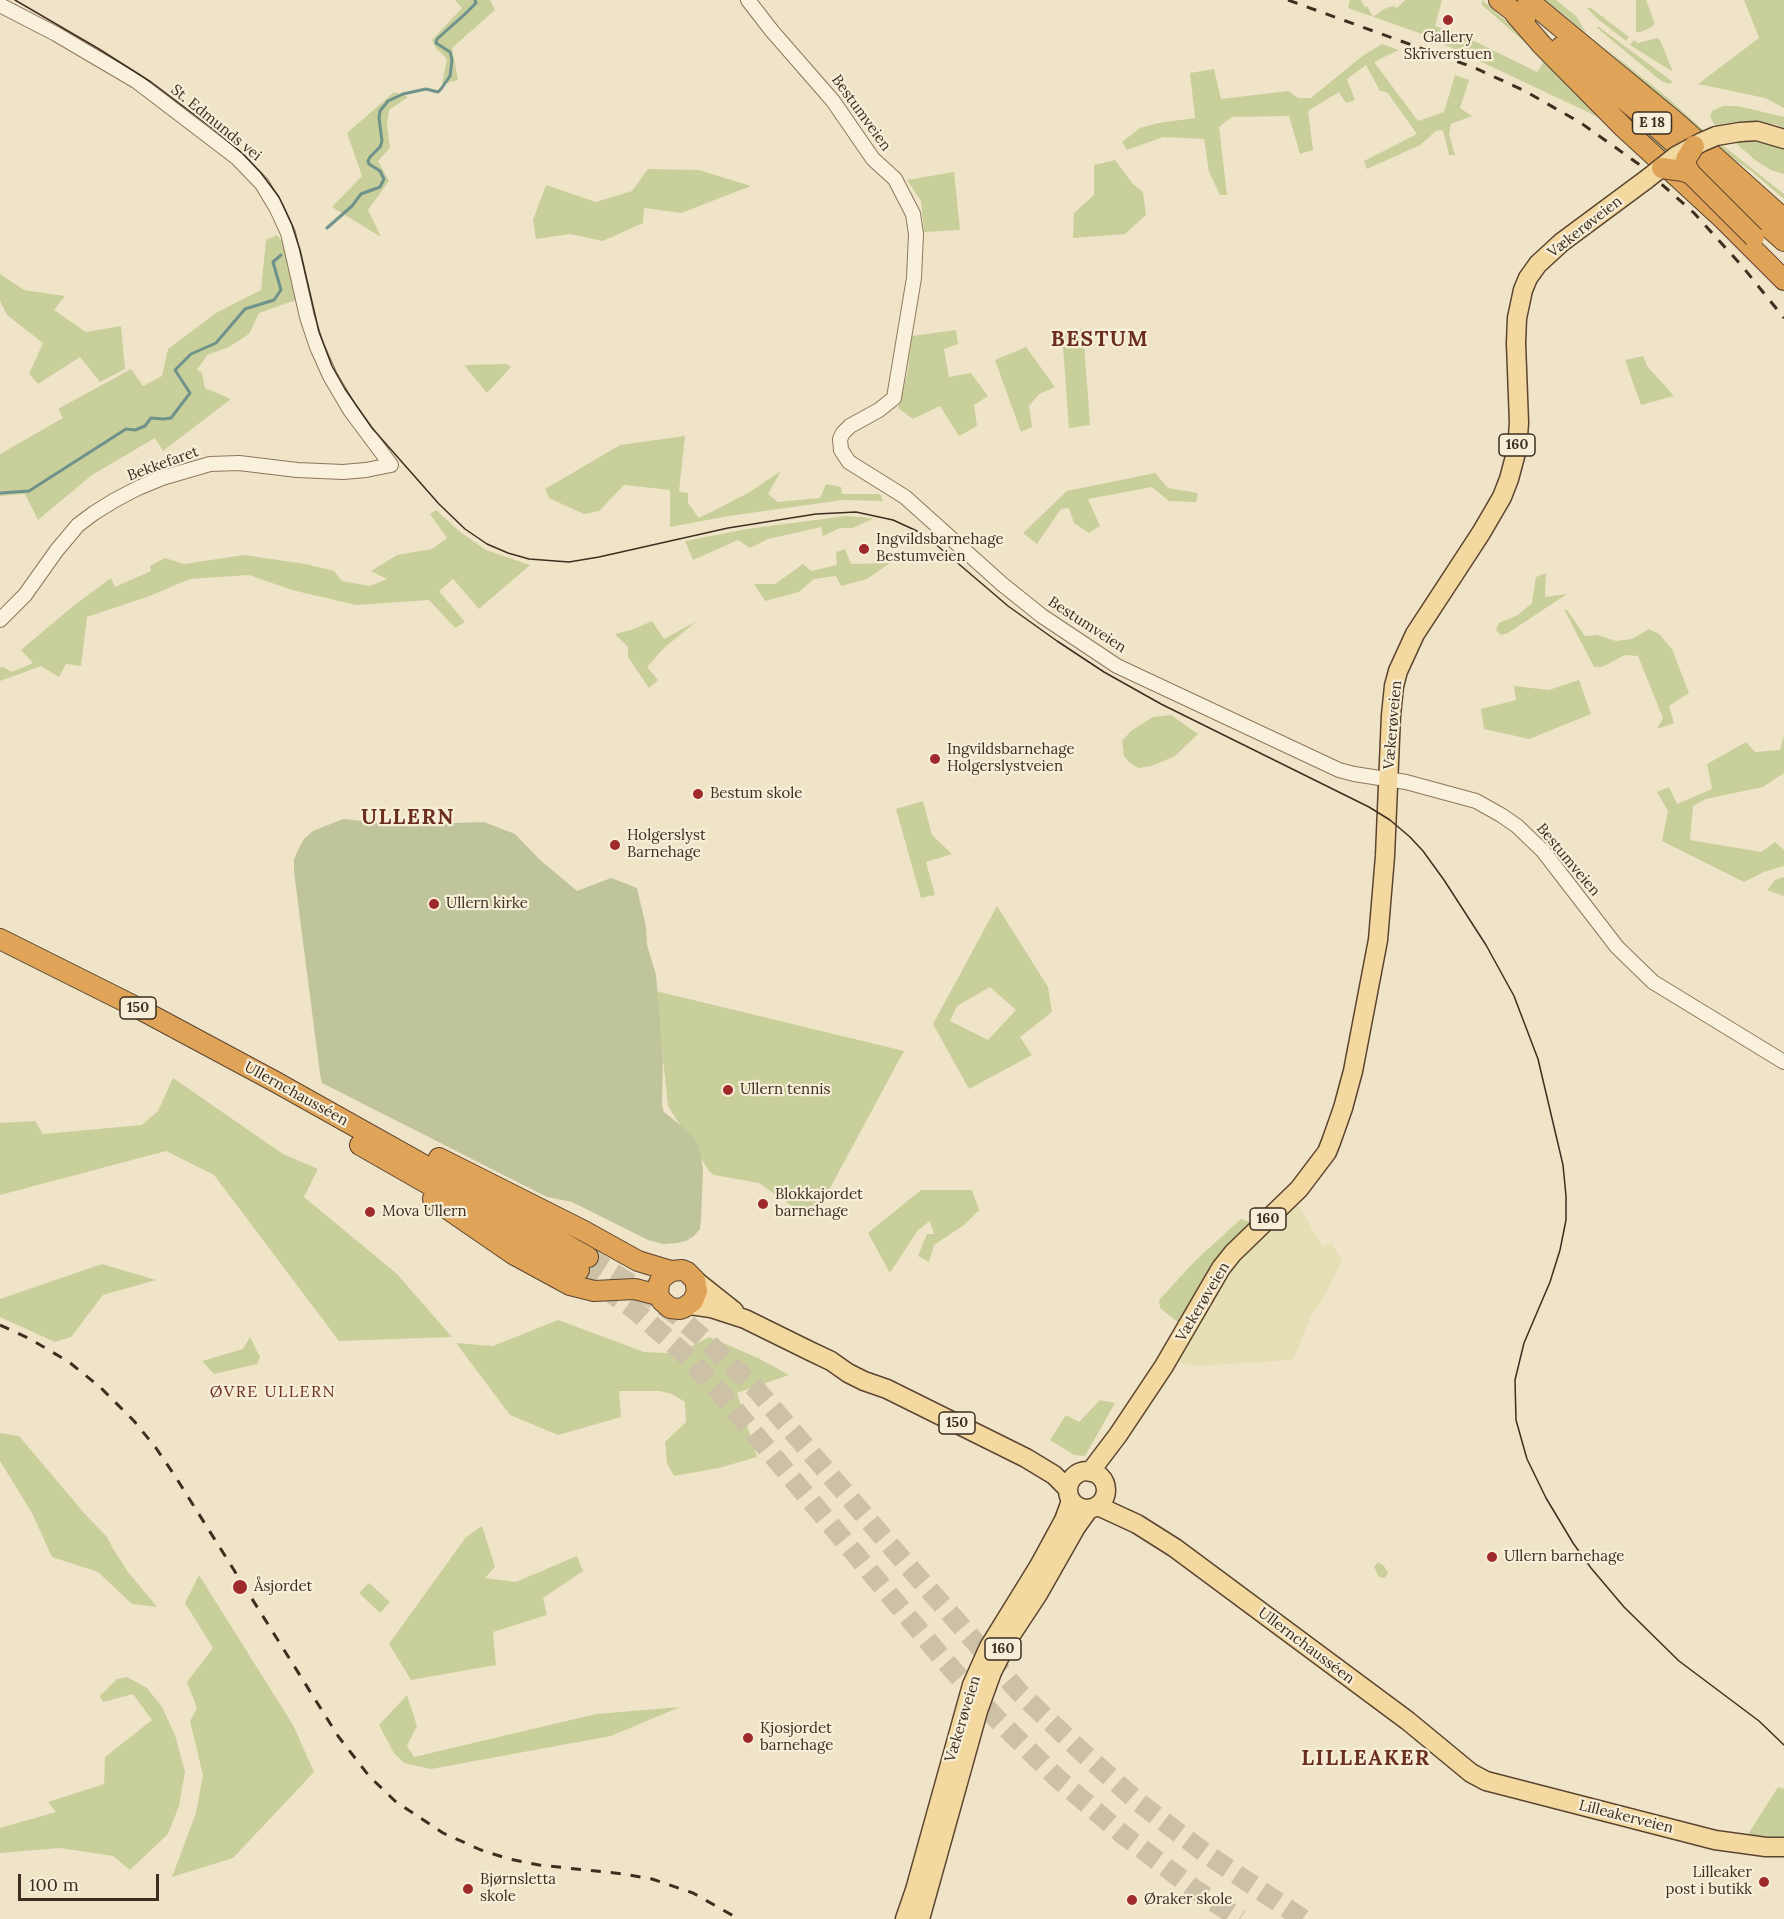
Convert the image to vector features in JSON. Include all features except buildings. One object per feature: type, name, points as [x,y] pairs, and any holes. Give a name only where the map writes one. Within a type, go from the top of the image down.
[{"type":"highway","name":"E 18","points":[[1498,0],[1521,7],[1671,117],[1784,219]]},
{"type":"highway","name":"E 18","points":[[1521,7],[1550,38],[1623,98],[1780,244]]},
{"type":"highway","points":[[1521,7],[1542,45],[1631,135],[1731,226],[1784,279]]},
{"type":"highway","points":[[1690,174],[1686,159],[1694,146]]},
{"type":"highway","points":[[1655,174],[1683,171],[1690,174],[1754,237],[1780,244]]},
{"type":"highway","points":[[1780,244],[1784,279]]},
{"type":"highway","points":[[1780,244],[1784,269]]},
{"type":"highway","name":"Ullernchausséen","points":[[0,939],[136,1007],[484,1197],[584,1263],[365,1148],[219,1065],[0,952]]},
{"type":"highway","points":[[274,1081],[370,1124],[584,1231],[638,1261],[671,1271],[682,1270],[694,1280],[697,1291],[690,1305],[680,1309],[670,1308],[658,1295],[659,1283],[671,1271]]},
{"type":"highway","points":[[365,1148],[461,1219],[513,1254],[555,1278],[586,1290],[635,1289],[658,1295]]},
{"type":"main road","name":"Vækerøveien","points":[[920,1919],[978,1711],[992,1672],[1011,1635],[1038,1594],[1076,1527],[1088,1491],[1118,1435],[1164,1366],[1221,1269],[1240,1246],[1299,1190],[1327,1152],[1331,1142],[1353,1071],[1378,940],[1396,678],[1403,658],[1426,616],[1486,525],[1502,496],[1512,470],[1520,423],[1517,318],[1526,284],[1538,264],[1554,248],[1676,156],[1716,136],[1740,132],[1756,132],[1784,139]]},
{"type":"main road","name":"Ullernchausséen","points":[[694,1280],[745,1319]]},
{"type":"main road","name":"Ullernchausséen","points":[[690,1305],[745,1319],[831,1361],[851,1365],[888,1389],[1026,1458],[1046,1461],[1175,1548],[1408,1721],[1471,1773]]},
{"type":"main road","name":"Vækerøveien","points":[[905,1919],[965,1707],[980,1665],[1064,1520],[1088,1491]]},
{"type":"main road","name":"Lilleakerveien","points":[[1471,1773],[1503,1786],[1715,1840],[1766,1847],[1784,1847]]},
{"type":"street","name":"Bestumveien","points":[[748,0],[833,101],[873,159],[895,179],[914,214],[914,278],[894,398],[879,410],[850,426],[843,433],[840,444],[845,458],[905,497],[1002,584],[1042,616],[1117,666],[1326,765],[1354,774],[1388,779],[1476,801],[1517,826],[1558,869],[1617,947],[1653,982],[1784,1062]]},
{"type":"street","name":"St. Edmunds vei","points":[[0,5],[56,34],[136,81],[237,158],[262,184],[288,233],[307,317],[330,376],[350,410],[391,465]]},
{"type":"street","name":"Bekkefaret","points":[[0,620],[25,595],[64,540],[78,525],[115,500],[162,478],[210,464],[239,463],[297,470],[343,472],[391,465]]},
{"type":"shaded area","points":[[1297,1203],[1323,1247],[1331,1242],[1342,1261],[1321,1302],[1311,1316],[1293,1360],[1196,1366],[1181,1363],[1176,1356],[1237,1260]]},
{"type":"green space","points":[[455,0],[490,0],[495,10],[452,48],[458,80],[442,84],[447,59],[436,48],[432,40],[462,8]]},
{"type":"green space","points":[[1350,0],[1362,0],[1373,17],[1348,8]]},
{"type":"green space","points":[[1405,0],[1442,0],[1435,26],[1462,35],[1537,72],[1545,60],[1482,5],[1482,0],[1549,59],[1611,123],[1422,34],[1373,17],[1384,9],[1393,6],[1397,8]]},
{"type":"green space","points":[[1545,0],[1556,0],[1576,16],[1586,33]]},
{"type":"green space","points":[[1636,0],[1646,0],[1655,23],[1640,32],[1636,32]]},
{"type":"green space","points":[[1744,0],[1784,0],[1784,108],[1765,98],[1698,84],[1759,38]]},
{"type":"green space","points":[[1587,8],[1591,8],[1629,37],[1626,41],[1599,20]]},
{"type":"green space","points":[[1596,27],[1673,82],[1669,84],[1661,81]]},
{"type":"green space","points":[[1657,38],[1660,40],[1673,72],[1630,45],[1634,40],[1638,43]]},
{"type":"green space","points":[[1382,44],[1399,50],[1374,62],[1418,121],[1444,112],[1455,75],[1469,80],[1460,108],[1472,116],[1451,124],[1449,134],[1455,155],[1449,155],[1443,130],[1436,131],[1420,145],[1367,169],[1364,161],[1417,134],[1387,92],[1380,91],[1366,65],[1347,79],[1355,100],[1346,103],[1339,92],[1308,111],[1313,150],[1300,154],[1289,116],[1232,117],[1219,127],[1227,195],[1220,195],[1209,172],[1204,139],[1163,137],[1127,150],[1122,142],[1140,128],[1195,118],[1190,73],[1214,69],[1221,99],[1288,91],[1298,98],[1311,98],[1361,57]]},
{"type":"green space","points":[[1602,45],[1784,194],[1784,199],[1751,171],[1718,148]]},
{"type":"green space","points":[[1564,61],[1624,111],[1666,150],[1659,156]]},
{"type":"green space","points":[[394,92],[408,97],[389,110],[387,125],[390,148],[378,161],[389,181],[368,210],[381,237],[332,207],[362,176],[347,133]]},
{"type":"green space","points":[[1723,106],[1738,106],[1784,117],[1784,128],[1778,125],[1744,121],[1729,123],[1752,140],[1775,143],[1784,150],[1784,174],[1771,170],[1755,160],[1714,124],[1710,116],[1712,111]]},
{"type":"green space","points":[[1115,160],[1133,184],[1143,192],[1146,215],[1125,234],[1073,238],[1074,213],[1094,195],[1094,165]]},
{"type":"green space","points":[[648,169],[699,170],[751,186],[681,213],[644,208],[643,223],[603,241],[570,234],[536,239],[533,220],[546,185],[596,202],[632,191]]},
{"type":"green space","points":[[954,172],[960,230],[924,232],[921,201],[907,180]]},
{"type":"green space","points":[[277,235],[285,244],[296,300],[259,313],[249,334],[229,347],[207,355],[197,370],[202,373],[205,388],[231,399],[163,451],[155,438],[92,475],[38,520],[25,494],[0,496],[0,454],[63,418],[58,409],[131,369],[143,386],[162,376],[168,349],[216,313],[261,290],[266,240]]},
{"type":"green space","points":[[0,274],[24,290],[65,296],[54,310],[86,332],[121,326],[125,369],[100,382],[80,357],[38,384],[29,374],[43,343],[7,315],[0,301]]},
{"type":"green space","points":[[1083,329],[1090,425],[1069,428],[1062,334]]},
{"type":"green space","points":[[956,330],[958,344],[944,349],[949,377],[971,373],[988,396],[974,405],[977,426],[959,436],[940,406],[913,419],[898,408],[907,375],[912,336]]},
{"type":"green space","points":[[1026,347],[1055,387],[1039,394],[1029,406],[1032,427],[1021,432],[995,360]]},
{"type":"green space","points":[[1643,356],[1647,366],[1674,396],[1641,405],[1625,360]]},
{"type":"green space","points":[[507,364],[511,367],[487,393],[464,365]]},
{"type":"green space","points":[[685,436],[679,492],[688,493],[688,503],[699,518],[748,493],[781,471],[768,494],[778,502],[820,498],[826,484],[841,487],[842,494],[880,494],[883,501],[843,500],[670,527],[670,490],[624,485],[599,511],[584,514],[549,498],[545,489],[620,445]]},
{"type":"green space","points":[[1155,473],[1168,488],[1198,493],[1196,502],[1169,501],[1152,487],[1088,499],[1100,526],[1089,533],[1074,523],[1069,508],[1061,509],[1037,544],[1023,533],[1067,491]]},
{"type":"green space","points":[[436,510],[459,531],[486,550],[530,565],[479,609],[453,579],[439,591],[465,622],[455,628],[429,600],[356,605],[292,590],[249,575],[190,579],[147,597],[87,617],[81,666],[66,664],[59,677],[41,666],[0,681],[0,668],[3,667],[12,672],[33,663],[21,650],[111,578],[115,587],[151,571],[150,566],[165,558],[184,564],[244,555],[306,564],[334,571],[342,581],[370,586],[387,579],[371,571],[397,555],[432,549],[447,538],[430,514]]},
{"type":"green space","points":[[845,516],[874,518],[853,528],[840,528],[823,536],[821,527],[768,539],[750,548],[738,540],[693,560],[685,541],[747,529]]},
{"type":"green space","points":[[845,549],[851,564],[890,563],[867,579],[841,586],[836,576],[814,579],[799,592],[765,601],[754,584],[775,584],[803,564],[811,571],[837,565],[836,552]]},
{"type":"green space","points":[[1546,573],[1545,597],[1567,594],[1508,633],[1501,635],[1496,630],[1499,623],[1518,615],[1532,603],[1536,577]]},
{"type":"green space","points":[[1564,609],[1585,636],[1597,635],[1616,641],[1632,639],[1649,629],[1659,634],[1672,649],[1689,693],[1669,706],[1674,723],[1657,729],[1663,718],[1638,656],[1625,655],[1602,667],[1594,667]]},
{"type":"green space","points":[[652,621],[664,639],[697,621],[664,648],[647,667],[658,680],[649,688],[628,657],[628,647],[615,634]]},
{"type":"green space","points":[[1579,680],[1591,714],[1529,739],[1484,729],[1481,709],[1516,700],[1514,686],[1549,690]]},
{"type":"green space","points":[[1171,715],[1198,734],[1175,756],[1152,766],[1139,768],[1130,763],[1124,756],[1122,741],[1131,731],[1153,717]]},
{"type":"green space","points":[[1784,736],[1784,773],[1763,787],[1706,799],[1693,806],[1690,840],[1761,852],[1775,842],[1784,850],[1784,866],[1764,872],[1744,882],[1662,841],[1668,811],[1657,792],[1669,787],[1677,804],[1712,789],[1707,764],[1746,742],[1755,752],[1780,750]]},
{"type":"green space","points":[[923,801],[932,835],[952,854],[926,862],[935,895],[921,898],[896,809]]},
{"type":"green space","points":[[343,819],[399,825],[484,822],[515,834],[539,859],[577,891],[611,878],[637,888],[646,927],[647,945],[656,975],[663,1061],[662,1105],[664,1112],[690,1133],[698,1144],[701,1156],[703,1169],[701,1220],[700,1229],[694,1236],[677,1243],[663,1244],[648,1240],[572,1202],[547,1197],[322,1083],[294,860],[304,839],[313,831]]},
{"type":"green space","points":[[1784,877],[1784,896],[1767,890],[1775,880]]},
{"type":"green space","points":[[997,906],[1048,987],[1052,1012],[1020,1037],[1032,1055],[969,1089],[933,1024]],"holes":[[[990,987],[1016,1010],[988,1040],[950,1021],[957,1006]]]},
{"type":"green space","points":[[656,991],[904,1051],[822,1203],[809,1218],[759,1183],[714,1175],[709,1171],[668,1106]]},
{"type":"green space","points":[[173,1078],[283,1154],[318,1169],[304,1197],[397,1274],[452,1337],[339,1341],[214,1175],[166,1151],[0,1195],[0,1123],[35,1121],[43,1134],[142,1125],[158,1111]]},
{"type":"green space","points":[[921,1190],[972,1190],[979,1210],[964,1225],[934,1245],[929,1262],[918,1256],[927,1234],[934,1234],[930,1221],[918,1230],[890,1273],[868,1233]]},
{"type":"green space","points":[[1241,1219],[1255,1224],[1179,1323],[1160,1308],[1159,1300],[1196,1260]]},
{"type":"green space","points":[[102,1264],[156,1280],[103,1295],[71,1337],[55,1342],[0,1317],[0,1299]]},
{"type":"green space","points":[[558,1320],[644,1352],[668,1353],[690,1347],[709,1337],[758,1358],[789,1375],[737,1393],[757,1457],[719,1468],[674,1476],[667,1463],[665,1442],[686,1422],[685,1402],[672,1394],[660,1391],[619,1391],[621,1417],[558,1435],[510,1415],[456,1343],[493,1346]]},
{"type":"green space","points":[[250,1337],[260,1357],[257,1364],[214,1374],[202,1361],[243,1349]]},
{"type":"green space","points":[[1100,1400],[1115,1403],[1085,1456],[1074,1455],[1050,1440],[1066,1415],[1079,1422]]},
{"type":"green space","points":[[0,1433],[19,1436],[107,1537],[128,1572],[157,1607],[132,1604],[98,1572],[52,1557],[32,1513],[0,1461]]},
{"type":"green space","points":[[482,1526],[495,1567],[485,1578],[516,1582],[577,1556],[583,1571],[543,1598],[547,1615],[493,1632],[496,1665],[411,1680],[389,1644],[466,1537]]},
{"type":"green space","points":[[1378,1562],[1388,1573],[1385,1578],[1379,1577],[1374,1567]]},
{"type":"green space","points":[[199,1575],[293,1725],[314,1772],[233,1858],[172,1877],[196,1813],[203,1775],[190,1721],[197,1708],[187,1682],[213,1648],[185,1603]]},
{"type":"green space","points":[[369,1583],[390,1602],[380,1613],[359,1593]]},
{"type":"green space","points":[[127,1677],[147,1688],[162,1707],[175,1735],[185,1772],[179,1806],[168,1834],[130,1870],[113,1856],[60,1848],[0,1853],[0,1828],[56,1812],[48,1802],[104,1784],[105,1757],[152,1720],[133,1694],[103,1702],[100,1696],[117,1679]]},
{"type":"green space","points":[[407,1695],[417,1726],[407,1746],[414,1757],[596,1714],[680,1707],[611,1736],[431,1769],[404,1763],[394,1753],[379,1725]]},
{"type":"green space","points":[[1778,1787],[1784,1789],[1784,1838],[1767,1840],[1747,1836]]},
{"type":"waterway","points":[[327,228],[352,206],[361,194],[380,187],[384,179],[380,171],[368,161],[380,147],[382,141],[380,111],[388,101],[403,94],[426,89],[438,92],[441,89],[450,76],[452,60],[450,52],[436,43],[437,39],[476,3],[475,0]]},
{"type":"waterway","points":[[0,493],[29,491],[126,429],[135,430],[145,426],[151,418],[171,418],[190,393],[175,370],[191,354],[216,343],[245,309],[274,300],[281,290],[273,262],[281,255]]},
{"type":"tunnel","points":[[588,1257],[679,1317],[756,1389],[1020,1693],[1080,1750],[1137,1801],[1205,1853],[1303,1919]]},
{"type":"tunnel","points":[[579,1270],[635,1310],[689,1358],[943,1659],[995,1717],[1056,1777],[1121,1833],[1193,1888],[1240,1919]]},
{"type":"tram line","points":[[15,0],[151,82],[212,128],[243,154],[261,173],[279,197],[292,225],[319,332],[332,366],[345,389],[372,428],[439,504],[465,529],[487,544],[529,559],[569,562],[728,528],[816,514],[856,512],[893,520],[917,531],[933,542],[1008,606],[1104,672],[1161,704],[1369,807],[1390,820],[1410,837],[1444,880],[1486,945],[1514,996],[1538,1059],[1563,1165],[1566,1220],[1560,1250],[1550,1282],[1524,1343],[1515,1380],[1516,1420],[1527,1459],[1546,1498],[1573,1543],[1624,1607],[1679,1661],[1759,1721],[1784,1745]]},
{"type":"railway","points":[[1288,0],[1475,68],[1525,91],[1581,123],[1640,165],[1694,213],[1742,266],[1784,318]]},
{"type":"railway","points":[[0,1325],[30,1339],[69,1362],[100,1387],[134,1421],[175,1476],[338,1736],[369,1776],[395,1801],[443,1833],[481,1850],[539,1865],[652,1879],[693,1893],[739,1919]]},
{"type":"place","name":"Gallery Skriverstuen","points":[[1448,20]]},
{"type":"place","name":"Ingvildsbarnehage Bestumveien","points":[[864,549]]},
{"type":"place","name":"Ingvildsbarnehage Holgerslystveien","points":[[935,759]]},
{"type":"place","name":"Bestum skole","points":[[698,794]]},
{"type":"place","name":"Holgerslyst Barnehage","points":[[615,845]]},
{"type":"place","name":"Ullern kirke","points":[[434,904]]},
{"type":"place","name":"Ullern tennis","points":[[728,1090]]},
{"type":"place","name":"Blokkajordet barnehage","points":[[763,1204]]},
{"type":"place","name":"Mova Ullern","points":[[370,1212]]},
{"type":"place","name":"Ullern barnehage","points":[[1492,1557]]},
{"type":"place","name":"Åsjordet","points":[[240,1587]]},
{"type":"place","name":"Kjosjordet barnehage","points":[[748,1738]]},
{"type":"place","name":"Lilleaker post i butikk","points":[[1764,1882]]},
{"type":"place","name":"Bjørnsletta skole","points":[[468,1889]]},
{"type":"place","name":"Øraker skole","points":[[1132,1900]]},
{"type":"district","name":"BESTUM","points":[[1100,340]]},
{"type":"district","name":"ULLERN","points":[[408,818]]},
{"type":"district","name":"ØVRE ULLERN","points":[[273,1392]]},
{"type":"district","name":"LILLEAKER","points":[[1366,1759]]}]
